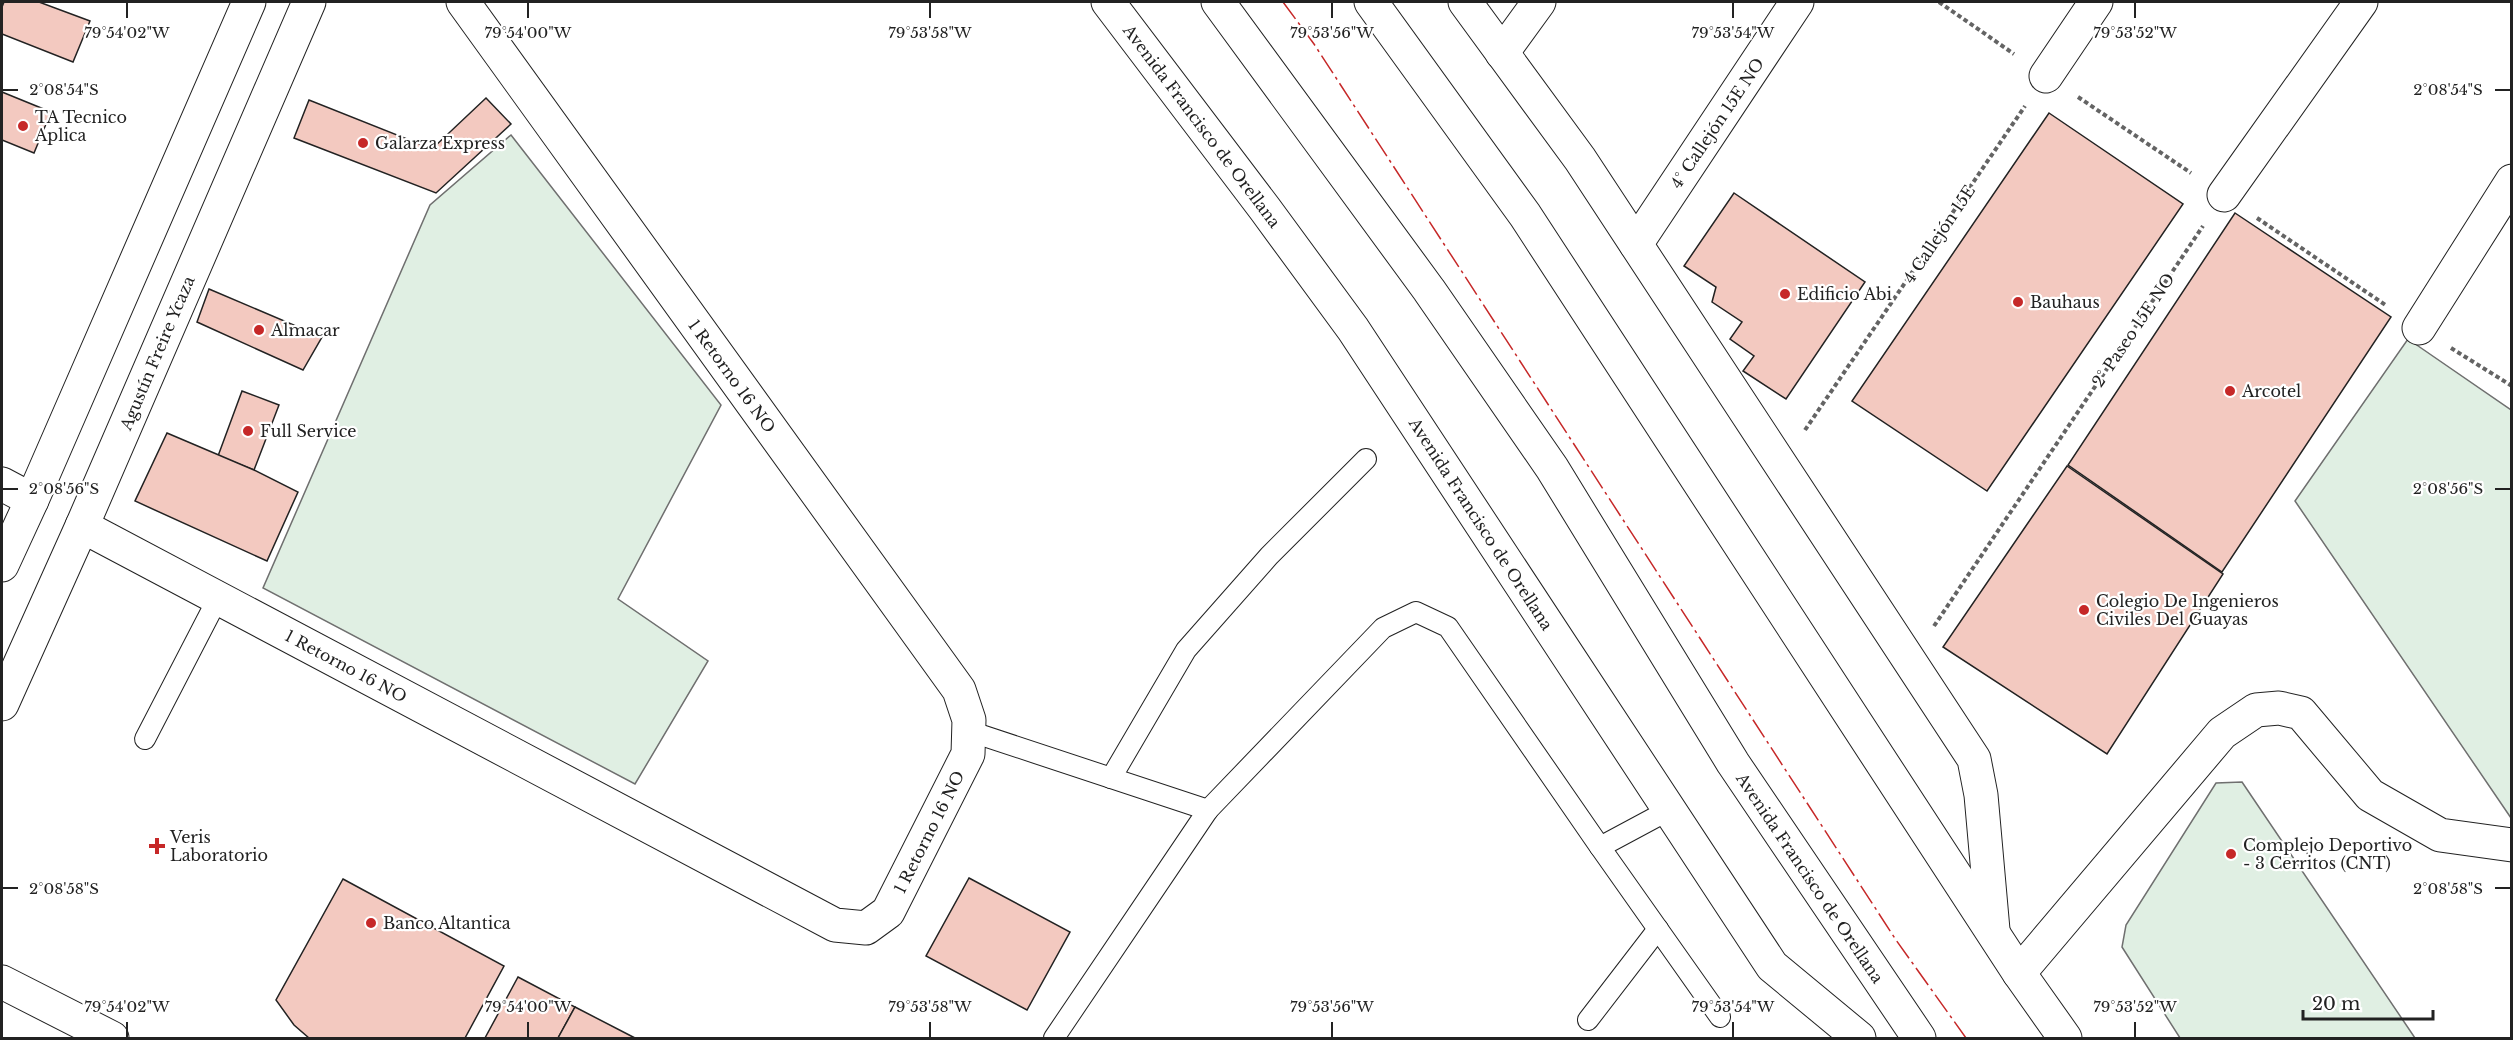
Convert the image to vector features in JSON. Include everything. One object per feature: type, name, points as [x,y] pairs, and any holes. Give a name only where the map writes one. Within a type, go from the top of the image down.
[{"type":"main road","points":[[2,565],[249,2]]},
{"type":"main road","name":"Agustín Freire Ycaza","points":[[2,704],[82,526],[309,2]]},
{"type":"main road","name":"1 Retorno 16 NO","points":[[82,526],[835,926],[866,928],[888,912],[968,754],[969,720],[959,690],[463,2]]},
{"type":"main road","name":"Avenida Francisco de Orellana","points":[[1108,2],[1353,329],[1772,966],[1859,1038]]},
{"type":"main road","name":"Avenida Francisco de Orellana","points":[[1218,2],[1429,290],[1552,468],[1733,763],[1919,1038]]},
{"type":"main road","points":[[1371,2],[1525,215],[2019,973],[2065,1038]]},
{"type":"main road","points":[[1465,2],[1580,159],[1974,759],[1981,795],[1993,930]]},
{"type":"main road","points":[[1502,53],[1539,2]]},
{"type":"main road","name":"4° Callejón 15E NO","points":[[1636,244],[1797,2]]},
{"type":"main road","points":[[2046,76],[2096,2]]},
{"type":"main road","points":[[2224,195],[2361,2]]},
{"type":"main road","points":[[2419,327],[2511,181]]},
{"type":"main road","points":[[2,484],[32,500]]},
{"type":"main road","points":[[2019,973],[2222,733],[2256,710],[2279,708],[2301,713],[2370,795],[2440,835],[2511,845]]},
{"type":"main road","points":[[2,982],[112,1038]]},
{"type":"lane","points":[[1111,778],[1186,650],[1269,556],[1366,459]]},
{"type":"lane","points":[[145,739],[218,598]]},
{"type":"lane","points":[[1054,1038],[1208,810],[1383,628],[1416,612],[1448,627],[1720,1017]]},
{"type":"lane","points":[[969,731],[1208,810]]},
{"type":"lane","points":[[1600,847],[1669,810]]},
{"type":"lane","points":[[1588,1020],[1658,929]]},
{"type":"path","name":"4 Callejón 15E","points":[[1781,465],[2046,76]]},
{"type":"path","name":"2° Paseo 15E NO","points":[[1910,661],[2224,195]]},
{"type":"green space","points":[[511,135],[721,405],[618,599],[708,661],[635,784],[263,588],[430,205]]},
{"type":"green space","points":[[2408,339],[2511,410],[2511,818],[2295,501]]},
{"type":"green space","name":"Complejo Deportivo - 3 Cerritos (CNT)","points":[[2242,782],[2415,1038],[2180,1038],[2122,947],[2126,925],[2216,783]]},
{"type":"building","points":[[4,2],[39,2],[90,21],[73,62],[2,34]]},
{"type":"building","name":"TA Tecnico Aplica","points":[[2,92],[51,112],[34,153],[2,140]]},
{"type":"building","name":"Galarza Express","points":[[486,98],[511,124],[436,193],[294,138],[309,100],[432,149]]},
{"type":"building","name":"Bauhaus","points":[[2049,113],[2183,204],[1987,491],[1852,401]]},
{"type":"building","name":"Edificio Abi","points":[[1734,193],[1865,282],[1786,399],[1743,371],[1754,356],[1730,339],[1742,322],[1712,302],[1716,287],[1684,266]]},
{"type":"building","name":"Arcotel","points":[[2235,213],[2391,317],[2222,572],[2068,465]]},
{"type":"building","name":"Almacar","points":[[209,289],[322,337],[303,370],[197,322]]},
{"type":"building","name":"Full Service","points":[[242,391],[279,405],[254,470],[218,456]]},
{"type":"building","points":[[167,433],[254,470],[298,492],[267,561],[135,501]]},
{"type":"building","name":"Colegio De Ingenieros Civiles Del Guayas","points":[[2067,466],[2223,574],[2107,754],[1943,647]]},
{"type":"building","points":[[969,878],[1070,932],[1027,1010],[926,956]]},
{"type":"building","name":"Banco Altantica","points":[[343,879],[504,966],[465,1038],[309,1038],[294,1025],[276,1000]]},
{"type":"building","points":[[518,977],[575,1007],[558,1038],[485,1038]]},
{"type":"building","points":[[575,1007],[635,1038],[558,1038]]},
{"type":"power","points":[[1283,2],[1314,44],[1896,940],[1966,1038]]},
{"type":"place","name":"TA Tecnico Aplica","points":[[23,126]]},
{"type":"place","name":"Galarza Express","points":[[363,143]]},
{"type":"place","name":"Edificio Abi","points":[[1785,294]]},
{"type":"place","name":"Bauhaus","points":[[2018,302]]},
{"type":"place","name":"Almacar","points":[[259,330]]},
{"type":"place","name":"Arcotel","points":[[2230,391]]},
{"type":"place","name":"Full Service","points":[[248,431]]},
{"type":"place","name":"Colegio De Ingenieros Civiles Del Guayas","points":[[2084,610]]},
{"type":"place","name":"Veris Laboratorio","points":[[157,846]]},
{"type":"place","name":"Complejo Deportivo - 3 Cerritos (CNT)","points":[[2231,854]]},
{"type":"place","name":"Banco Altantica","points":[[371,923]]}]
